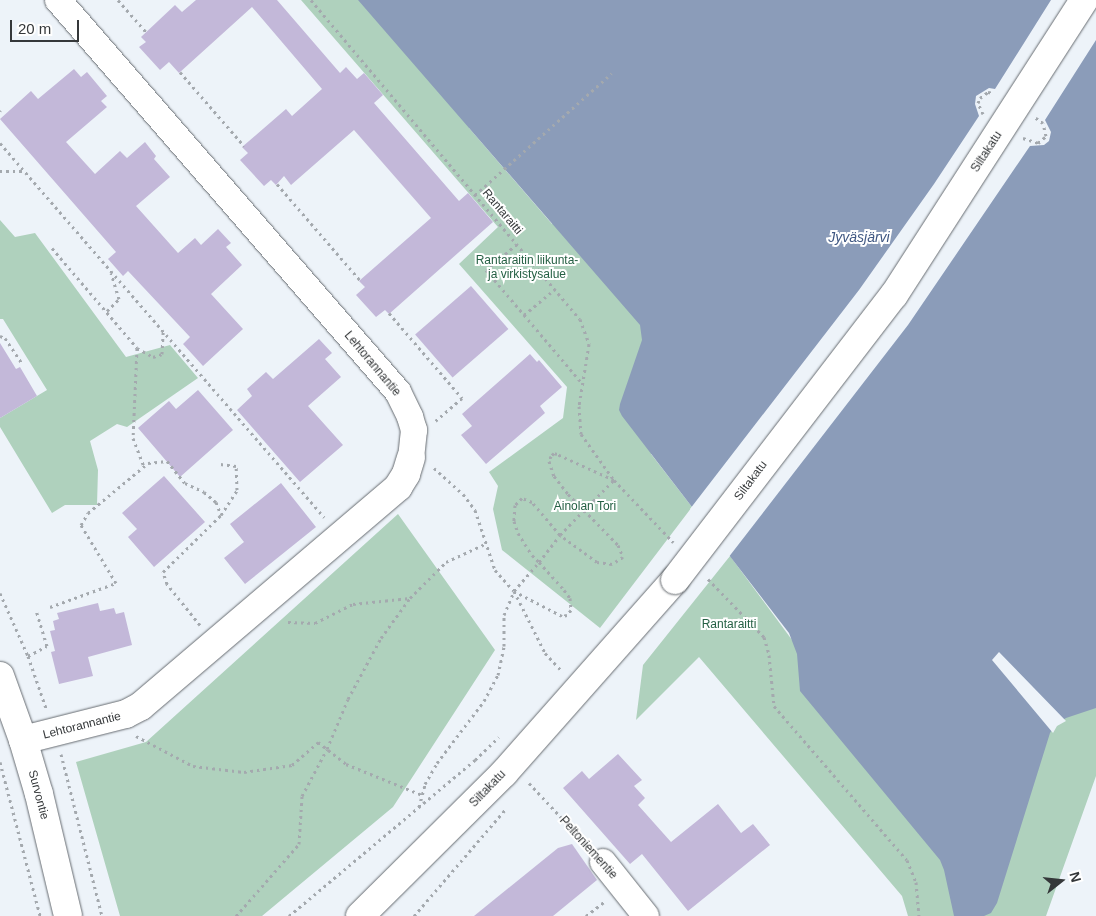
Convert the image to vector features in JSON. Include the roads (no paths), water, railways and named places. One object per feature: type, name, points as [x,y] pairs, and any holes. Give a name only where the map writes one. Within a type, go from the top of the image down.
[{"type":"main road","name":"Siltakatu","points":[[360,916],[504,773],[676,580],[894,295],[1084,0]]},
{"type":"main road","name":"Lehtorannantie","points":[[23,740],[126,714],[141,706],[398,487],[406,474],[411,458]]},
{"type":"main road","name":"Survontie","points":[[0,676],[23,740],[39,794],[68,916]]},
{"type":"street","name":"Lehtorannantie","points":[[58,0],[398,392],[414,430],[411,458]]},
{"type":"street","name":"Peltoniementie","points":[[603,862],[646,916]]},
{"type":"water","name":"Jyväsjärvi","points":[[358,0],[1096,0],[1096,708],[1066,718],[1056,724],[1050,733],[997,903],[991,913],[984,916],[954,916],[940,860],[800,691],[797,654],[789,633],[622,416],[619,410],[620,404],[642,340],[640,325]]},
{"type":"park label","name":"Rantaraitin liikunta- ja virkistysalue","points":[[527,268]]},
{"type":"park label","name":"Ainolan Tori","points":[[585,507]]},
{"type":"park label","name":"Rantaraitti","points":[[729,625]]}]
